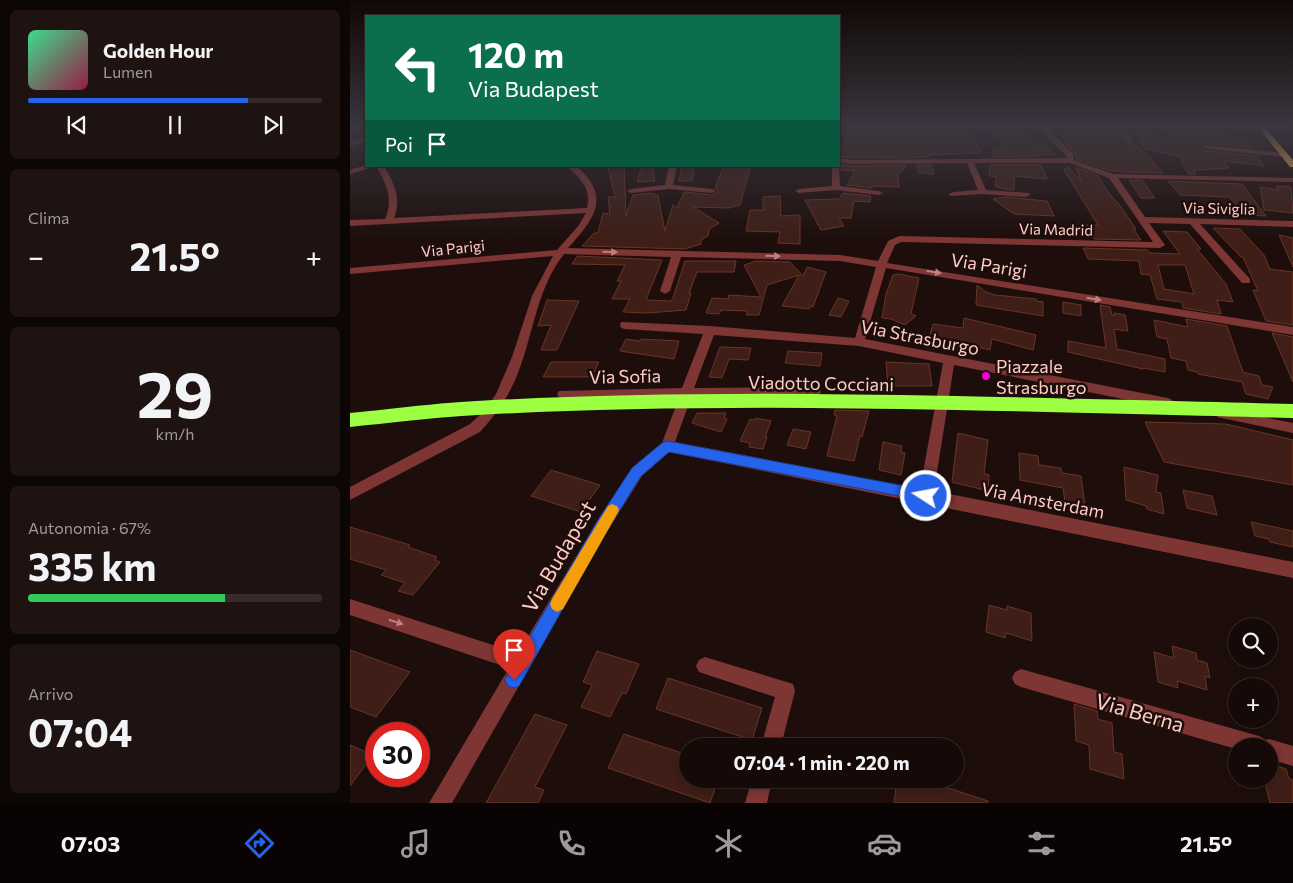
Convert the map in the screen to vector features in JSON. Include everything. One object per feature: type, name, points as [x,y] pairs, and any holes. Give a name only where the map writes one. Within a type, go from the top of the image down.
[{"type":"highway","name":"Viadotto Cocciani","points":[[350,420],[494,408],[590,403],[769,400],[1293,411]]},
{"type":"street","points":[[971,164],[984,192]]},
{"type":"street","points":[[1080,164],[1112,176],[1293,180]]},
{"type":"street","points":[[350,172],[368,167]]},
{"type":"street","points":[[381,167],[388,180],[395,200],[388,221]]},
{"type":"street","points":[[350,494],[476,428],[493,412],[506,386],[533,306],[560,252],[585,223],[591,210],[593,200],[588,182],[572,167]]},
{"type":"street","points":[[668,188],[673,167]]},
{"type":"street","points":[[836,167],[836,188]]},
{"type":"street","name":"Via Madrid","points":[[882,264],[891,243],[899,239],[1160,245],[1112,176]]},
{"type":"street","points":[[631,191],[668,188],[712,191]]},
{"type":"street","points":[[799,191],[836,188],[879,193]]},
{"type":"street","points":[[953,194],[984,192],[1026,195]]},
{"type":"street","points":[[350,223],[591,210]]},
{"type":"street","name":"Via Siviglia","points":[[1144,220],[1293,224]]},
{"type":"street","points":[[1192,221],[1246,281]]},
{"type":"street","name":"Via Parigi","points":[[350,271],[560,252],[678,253],[840,258],[1293,331]]},
{"type":"street","points":[[665,291],[678,253]]},
{"type":"street","points":[[858,342],[882,264]]},
{"type":"street","name":"Via Strasburgo","points":[[625,324],[858,342],[1293,428]]},
{"type":"street","points":[[667,446],[710,330]]},
{"type":"street","points":[[926,496],[948,360]]},
{"type":"street","name":"Via Sofia","points":[[563,394],[815,392]]},
{"type":"street","name":"Via Amsterdam","points":[[667,446],[1293,570]]},
{"type":"street","name":"Via Budapest","points":[[440,803],[603,525],[637,472],[667,446]]},
{"type":"street","points":[[350,607],[523,664]]},
{"type":"street","points":[[705,666],[786,691],[773,738]]},
{"type":"street","name":"Via Berna","points":[[1021,678],[1231,738]]},
{"type":"street","points":[[1278,752],[1293,756]]},
{"type":"street","points":[[756,803],[760,788]]},
{"type":"building","points":[[841,164],[907,165],[898,175],[899,187],[872,186],[872,188],[847,185],[855,171],[841,170]]},
{"type":"building","points":[[1091,164],[1156,164],[1164,173],[1124,172],[1107,170]]},
{"type":"building","points":[[1184,164],[1226,164],[1229,168],[1195,170],[1195,174],[1188,174]]},
{"type":"building","points":[[917,165],[931,165],[934,174],[919,173]]},
{"type":"building","points":[[990,165],[1041,165],[1047,179],[1014,176],[1014,190],[1000,188],[995,186],[996,177],[990,176]]},
{"type":"building","points":[[608,167],[624,167],[626,216],[633,195],[652,193],[658,196],[665,231],[673,205],[677,208],[684,192],[713,195],[718,192],[715,188],[723,168],[750,168],[740,205],[729,208],[693,207],[719,223],[709,229],[708,236],[701,240],[701,244],[685,249],[582,246],[594,233],[598,233],[603,213],[610,214],[608,197],[615,197]]},
{"type":"building","points":[[642,167],[652,167],[655,181],[637,182]]},
{"type":"building","points":[[682,167],[694,167],[692,181],[679,181]]},
{"type":"building","points":[[1068,167],[1081,181],[1076,167],[1098,176],[1136,229],[1134,230],[1141,240],[1094,239],[1086,225],[1098,225],[1064,170]]},
{"type":"building","points":[[1129,180],[1142,180],[1155,198],[1141,198]]},
{"type":"building","points":[[1168,181],[1242,184],[1266,216],[1246,215],[1229,197],[1180,195]]},
{"type":"building","points":[[1276,186],[1291,187],[1293,213],[1264,210],[1260,187],[1279,190]]},
{"type":"building","points":[[843,193],[871,196],[870,202],[854,201],[851,218],[839,218],[844,226],[821,230],[805,200],[839,199]]},
{"type":"building","points":[[780,196],[781,216],[800,215],[800,244],[778,243],[780,232],[746,231],[750,210],[763,210],[763,197]]},
{"type":"building","points":[[1005,197],[1047,201],[1054,216],[1014,214],[993,199]]},
{"type":"building","points":[[1213,228],[1240,229],[1264,255],[1270,269],[1293,272],[1293,325],[1266,321],[1253,290],[1258,291],[1243,257]]},
{"type":"building","points":[[1163,231],[1187,232],[1201,249],[1197,249],[1226,284],[1233,302],[1217,300],[1221,314],[1183,308],[1182,302],[1157,299],[1150,275],[1141,274],[1139,261],[1088,259],[1083,248],[1147,250],[1150,253],[1180,254]],"holes":[[[1158,265],[1185,265],[1194,294],[1164,289]]]},
{"type":"building","points":[[1279,235],[1293,238],[1293,267]]},
{"type":"building","points":[[577,256],[662,260],[646,300],[671,301],[685,261],[736,261],[734,272],[697,272],[689,293],[691,293],[686,310],[647,313],[623,312],[630,299],[612,299],[621,281],[617,281],[625,265],[572,264]]},
{"type":"building","points":[[756,261],[790,262],[803,276],[807,267],[826,272],[813,307],[811,306],[809,309],[782,306],[799,275],[767,285],[759,315],[746,315],[748,311],[721,310],[719,314],[706,313],[712,298],[728,299],[729,295],[761,297],[744,265]]},
{"type":"building","points":[[899,274],[919,278],[911,314],[916,316],[905,325],[891,319],[882,318],[886,294],[893,275]]},
{"type":"building","points":[[977,285],[986,292],[995,295],[1036,299],[1036,301],[1043,302],[1043,316],[976,305]]},
{"type":"building","points":[[838,298],[849,301],[841,317],[829,315]]},
{"type":"building","points":[[547,300],[579,301],[557,350],[541,350],[551,325],[538,326]]},
{"type":"building","points":[[1063,302],[1081,305],[1081,316],[1063,313]]},
{"type":"building","points":[[1100,305],[1110,307],[1112,315],[1115,316],[1114,313],[1125,315],[1128,331],[1114,329],[1117,349],[1165,359],[1165,372],[1143,369],[1068,352],[1068,341],[1106,348]]},
{"type":"building","points":[[964,318],[1036,335],[1033,350],[992,339],[990,350],[957,342],[956,350],[927,345],[933,324],[963,328]]},
{"type":"building","points":[[1186,319],[1227,326],[1243,372],[1259,376],[1262,385],[1273,387],[1268,399],[1246,394],[1242,382],[1198,374],[1188,370],[1186,361],[1171,358],[1167,339],[1157,337],[1154,320],[1188,327]]},
{"type":"building","points":[[1272,333],[1293,337],[1293,382]]},
{"type":"building","points":[[626,339],[679,341],[674,359],[620,351]]},
{"type":"building","points":[[720,347],[751,348],[748,360],[729,359],[722,378],[709,377]]},
{"type":"building","points":[[788,351],[822,353],[820,366],[785,363]]},
{"type":"building","points":[[551,362],[599,362],[593,375],[590,377],[543,377]]},
{"type":"building","points":[[886,362],[929,364],[932,386],[888,386]]},
{"type":"building","points":[[835,410],[869,411],[854,461],[827,456],[837,416],[834,415]]},
{"type":"building","points":[[697,413],[726,413],[724,418],[727,419],[721,432],[692,423]]},
{"type":"building","points":[[756,418],[771,421],[763,449],[749,447],[750,443],[740,441],[750,419],[755,420]]},
{"type":"building","points":[[1145,422],[1226,424],[1293,440],[1293,485],[1164,462]]},
{"type":"building","points":[[793,429],[811,432],[806,449],[787,445]]},
{"type":"building","points":[[958,433],[988,440],[984,474],[989,475],[988,491],[952,482]]},
{"type":"building","points":[[883,442],[902,446],[901,452],[905,453],[901,475],[879,470]]},
{"type":"building","points":[[1019,453],[1038,456],[1039,465],[1061,468],[1062,473],[1081,476],[1085,506],[1065,502],[1063,488],[1020,480]]},
{"type":"building","points":[[1124,467],[1158,475],[1156,492],[1161,493],[1164,514],[1126,500]]},
{"type":"building","points":[[551,470],[600,485],[581,512],[531,496]]},
{"type":"building","points":[[1183,490],[1212,496],[1217,515],[1187,508]]},
{"type":"building","points":[[1251,522],[1293,531],[1293,547],[1270,542],[1269,539],[1255,536]]},
{"type":"building","points":[[350,527],[410,545],[408,547],[437,557],[435,560],[440,562],[413,595],[398,591],[405,583],[381,575],[386,570],[350,559]]},
{"type":"building","points":[[989,605],[1007,610],[1007,606],[1031,613],[1032,641],[1006,633],[1005,638],[986,632]]},
{"type":"building","points":[[1172,646],[1196,653],[1197,660],[1207,663],[1210,678],[1205,676],[1207,690],[1177,681],[1178,688],[1158,682],[1154,652],[1174,658]]},
{"type":"building","points":[[350,650],[410,672],[376,717],[350,707]]},
{"type":"building","points":[[597,651],[639,664],[626,694],[622,693],[610,717],[581,707],[592,685],[583,682]]},
{"type":"building","points":[[668,678],[762,708],[753,738],[746,738],[656,709]]},
{"type":"building","points":[[1074,704],[1097,711],[1098,719],[1112,723],[1114,752],[1122,754],[1124,779],[1090,769],[1089,745],[1076,741]]},
{"type":"building","points":[[535,714],[567,725],[535,787],[544,790],[538,803],[486,803]]},
{"type":"building","points":[[624,734],[679,752],[679,788],[715,788],[710,803],[608,768]]},
{"type":"building","points":[[350,745],[365,752],[365,766],[350,786]]},
{"type":"building","points":[[1278,766],[1286,769],[1289,779],[1293,780],[1293,803],[1270,803],[1266,788],[1278,788]]},
{"type":"building","points":[[896,788],[948,788],[988,801],[988,803],[894,803]]},
{"type":"slow traffic","points":[[557,604],[612,510]]},
{"type":"place","name":"Piazzale Strasburgo","points":[[986,376]]},
{"type":"route","points":[[514,680],[603,525],[637,472],[667,446],[926,496]]}]
